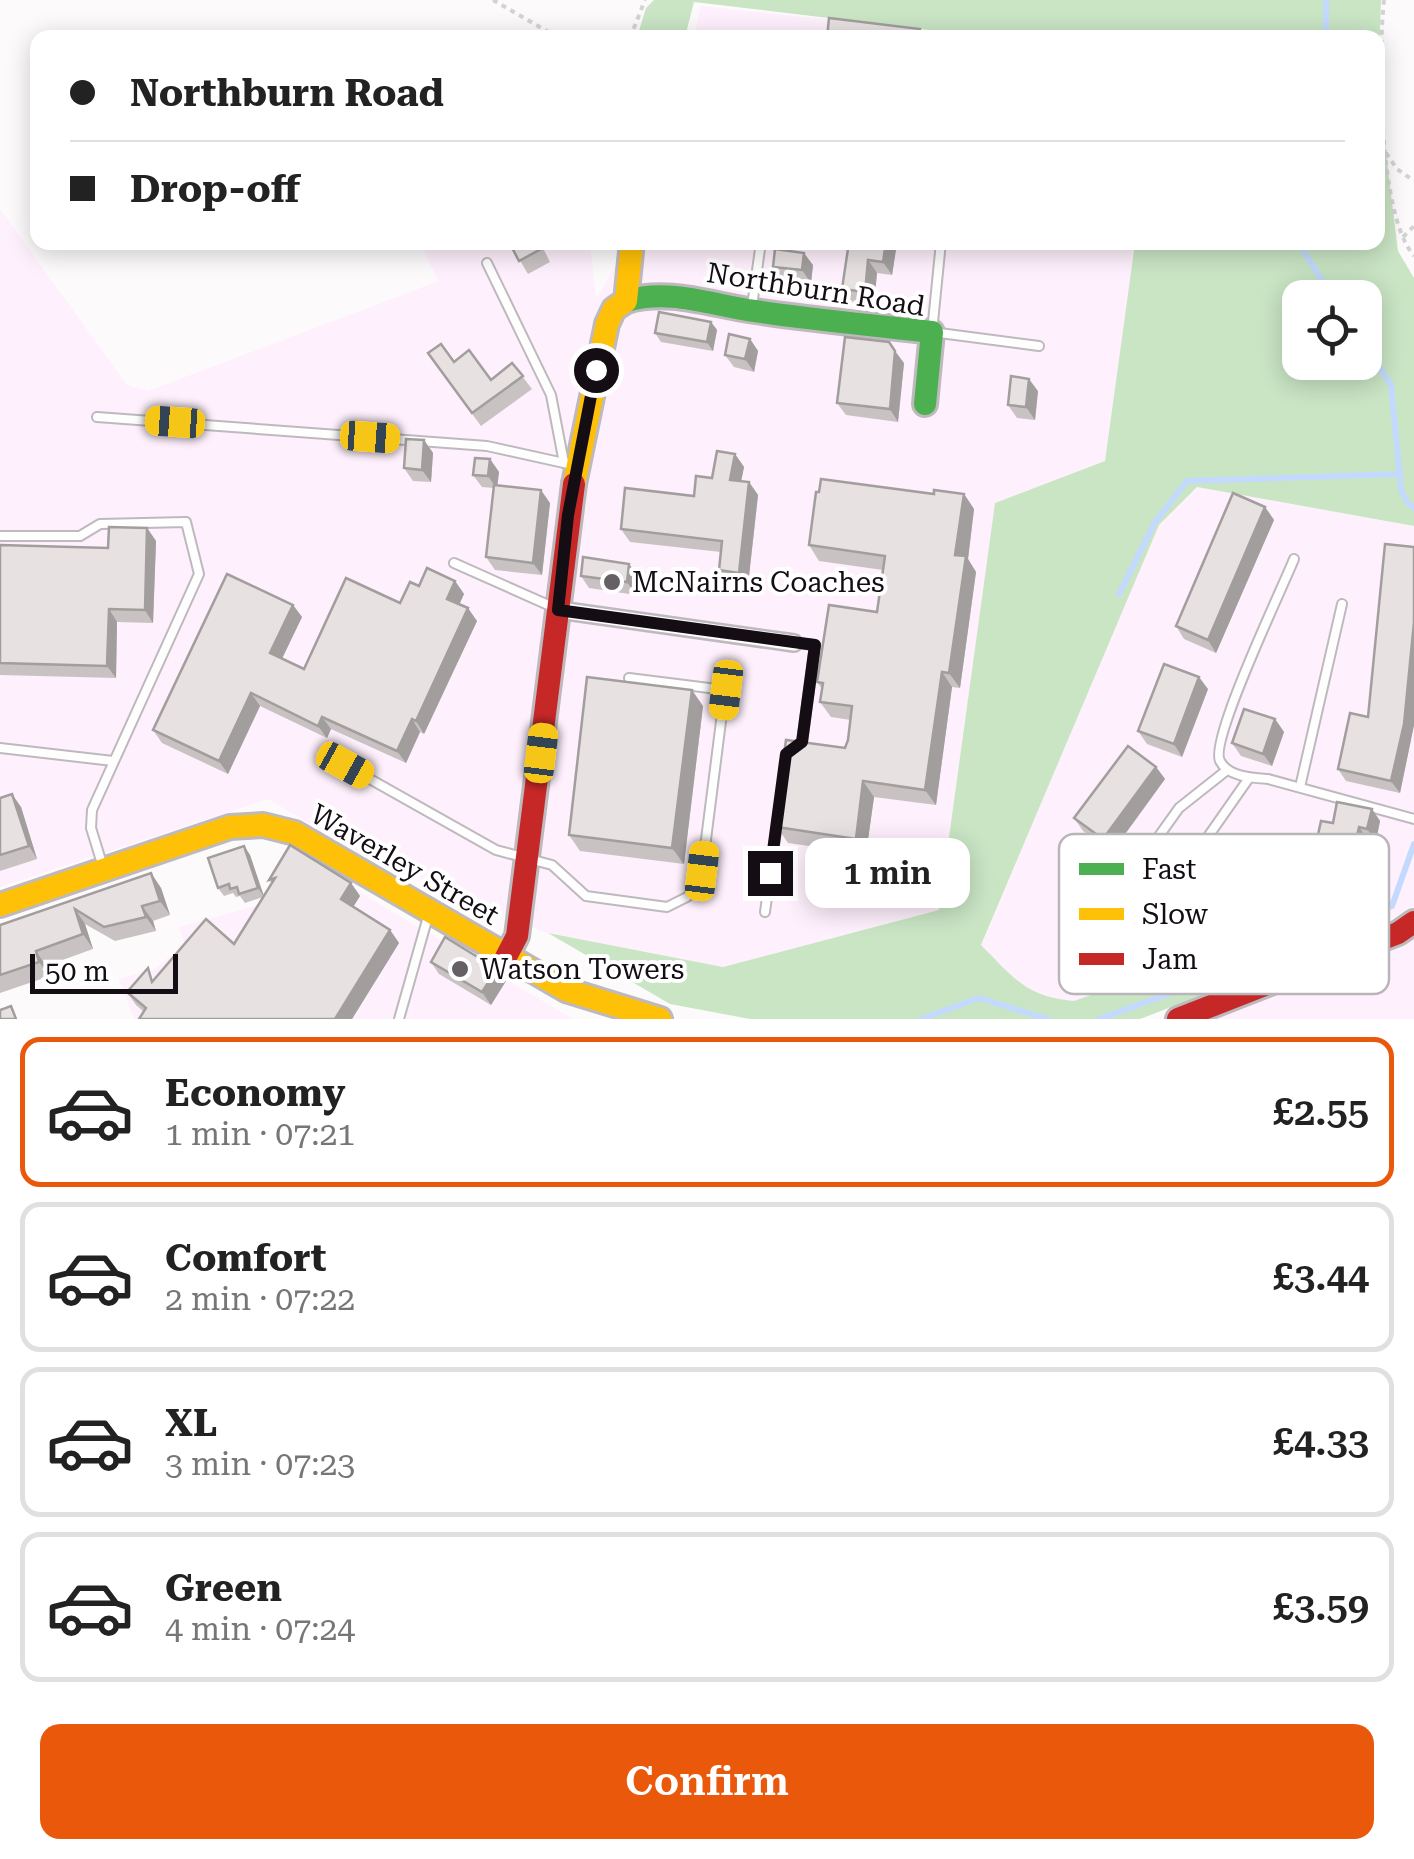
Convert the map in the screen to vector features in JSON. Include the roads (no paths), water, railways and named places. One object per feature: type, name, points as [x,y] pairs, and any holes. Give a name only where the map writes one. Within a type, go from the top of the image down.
[{"type":"street","points":[[506,957],[517,936],[558,610],[571,464],[607,324],[614,309],[626,301],[631,250]]},
{"type":"street","name":"Northburn Road","points":[[626,301],[642,294],[659,295],[752,311],[932,332],[925,404]]},
{"type":"street","points":[[558,610],[794,642]]},
{"type":"street","name":"Waverley Street","points":[[0,905],[230,827],[263,824],[311,841],[566,990],[660,1019]]},
{"type":"street","points":[[1389,937],[1414,922]]},
{"type":"street","points":[[1178,1019],[1242,994]]},
{"type":"lane","points":[[752,311],[760,250]]},
{"type":"lane","points":[[940,250],[932,332],[1039,346]]},
{"type":"lane","points":[[97,417],[487,446],[571,464],[551,395],[487,263]]},
{"type":"lane","points":[[0,536],[80,536],[100,524],[186,522],[199,574],[92,810],[92,828],[104,871]]},
{"type":"lane","points":[[1294,560],[1218,744],[1218,754],[1227,770],[1249,778],[1268,779],[1411,818]]},
{"type":"lane","points":[[454,563],[558,610]]},
{"type":"lane","points":[[1300,787],[1342,604]]},
{"type":"lane","points":[[786,754],[802,742],[815,645],[794,642]]},
{"type":"lane","points":[[345,765],[496,850],[552,864],[586,896],[668,907],[688,897],[702,871],[726,690],[629,678]]},
{"type":"lane","points":[[0,748],[114,760]]},
{"type":"lane","points":[[1162,834],[1196,792],[1227,770]]},
{"type":"lane","points":[[1210,834],[1249,778]]},
{"type":"lane","points":[[766,912],[781,794]]},
{"type":"lane","points":[[399,1019],[430,912]]},
{"type":"waterway","points":[[1326,0],[1326,30]]},
{"type":"waterway","points":[[1303,250],[1322,280]]},
{"type":"waterway","points":[[1382,371],[1391,385],[1401,490],[1414,508]]},
{"type":"waterway","points":[[1119,594],[1155,522],[1187,481],[1401,474]]},
{"type":"waterway","points":[[1389,907],[1414,844]]},
{"type":"waterway","points":[[1099,1019],[1168,994]]},
{"type":"waterway","points":[[921,1019],[979,998],[1048,1019]]},
{"type":"place","name":"McNairns Coaches","points":[[612,582]]},
{"type":"place","name":"Watson Towers","points":[[460,969]]}]
